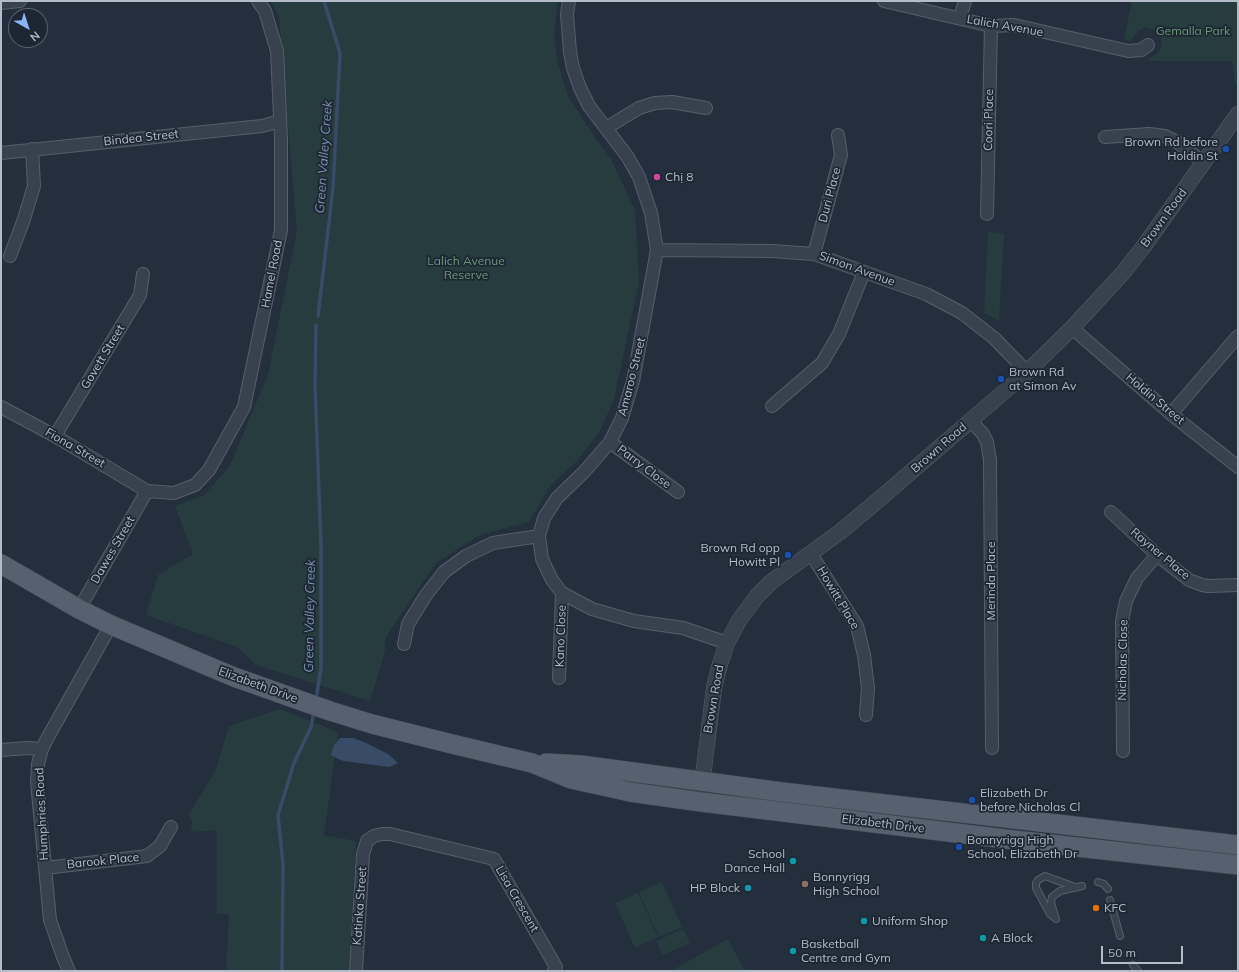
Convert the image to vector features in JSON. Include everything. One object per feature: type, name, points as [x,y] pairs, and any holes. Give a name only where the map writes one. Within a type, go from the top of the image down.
[{"type":"main road","name":"Elizabeth Drive","points":[[1,564],[79,609],[111,624],[202,664],[284,696],[372,724],[532,763],[571,779],[606,787],[700,802],[1014,840],[1238,865]]},
{"type":"main road","name":"Elizabeth Drive","points":[[532,763],[581,765],[702,782],[1238,845]]},
{"type":"street","points":[[1,3],[20,1]]},
{"type":"street","name":"Hamel Road","points":[[147,491],[174,493],[195,485],[210,470],[244,407],[281,230],[280,121],[277,51],[266,11],[258,1]]},
{"type":"street","name":"Amaroo Street","points":[[569,1],[567,14],[568,35],[573,68],[580,88],[589,106],[627,156],[639,176],[651,213],[658,250],[633,381],[622,418],[610,442],[584,472],[557,498],[544,518],[539,536],[542,559],[552,580],[562,593],[592,609],[627,619],[683,628],[727,643]]},
{"type":"street","name":"Lalich Avenue","points":[[884,1],[991,26],[1014,25],[1128,52],[1141,50],[1148,45]]},
{"type":"street","points":[[960,18],[965,1]]},
{"type":"street","name":"Coori Place","points":[[987,214],[991,26]]},
{"type":"street","points":[[606,128],[640,108],[656,103],[672,102],[706,108]]},
{"type":"street","name":"Brown Road","points":[[700,802],[714,688],[727,643],[740,619],[757,596],[771,582],[811,554],[876,502],[1027,372],[1072,328],[1117,280],[1140,252],[1238,114]]},
{"type":"street","name":"Bindea Street","points":[[1,153],[262,126],[280,121]]},
{"type":"street","points":[[1105,137],[1149,134],[1165,136],[1177,142],[1204,163]]},
{"type":"street","name":"Duri Place","points":[[814,254],[841,155],[838,135]]},
{"type":"street","points":[[10,256],[23,222],[34,186],[32,149]]},
{"type":"street","name":"Simon Avenue","points":[[658,250],[772,251],[814,254],[926,294],[962,313],[994,338],[1027,372]]},
{"type":"street","points":[[772,406],[822,363],[839,334],[864,272]]},
{"type":"street","name":"Govett Street","points":[[55,436],[140,294],[143,274]]},
{"type":"street","name":"Holdin Street","points":[[1072,328],[1171,414],[1238,468]]},
{"type":"street","points":[[1171,414],[1238,336]]},
{"type":"street","name":"Fiona Street","points":[[1,407],[55,436],[147,491]]},
{"type":"street","name":"Merinda Place","points":[[971,421],[983,434],[987,442],[990,460],[992,748]]},
{"type":"street","name":"Parry Close","points":[[610,442],[678,492]]},
{"type":"street","name":"Dawes Street","points":[[79,609],[147,491]]},
{"type":"street","name":"Rayner Place","points":[[1111,512],[1157,555],[1189,580],[1202,585],[1238,585]]},
{"type":"street","points":[[404,644],[408,624],[426,595],[444,572],[466,556],[493,543],[539,536]]},
{"type":"street","name":"Howitt Place","points":[[811,554],[857,626],[864,655],[868,688],[866,715]]},
{"type":"street","name":"Nicholas Close","points":[[1123,751],[1122,621],[1126,601],[1136,578],[1157,555]]},
{"type":"street","name":"Kano Close","points":[[559,678],[562,593]]},
{"type":"street","name":"Humphries Road","points":[[69,971],[62,958],[50,920],[38,782],[38,764],[42,749],[111,624]]},
{"type":"street","points":[[1,750],[27,748],[42,749]]},
{"type":"street","name":"Barook Place","points":[[45,868],[147,856],[160,846],[171,827]]},
{"type":"street","name":"Lisa Crescent","points":[[367,841],[374,836],[390,834],[494,859],[556,967],[554,971]]},
{"type":"street","name":"Katinka Street","points":[[356,971],[363,854],[367,841]]},
{"type":"lane","points":[[1045,876],[1079,886],[1060,891],[1052,897],[1051,903],[1056,919],[1050,914],[1036,888],[1036,883],[1045,876]]},
{"type":"lane","points":[[1098,882],[1104,884],[1108,889]]},
{"type":"lane","points":[[1110,900],[1120,936]]},
{"type":"lane","points":[[1133,964],[1138,971]]},
{"type":"green space","name":"Lalich Avenue Reserve","points":[[271,1],[558,1],[554,34],[557,60],[568,96],[611,159],[635,210],[639,282],[614,399],[600,431],[578,460],[550,486],[529,522],[480,535],[436,563],[385,638],[385,651],[370,701],[256,665],[237,647],[146,615],[158,575],[193,554],[175,506],[204,495],[230,466],[268,374],[297,231],[279,17]]},
{"type":"green space","name":"Gemalla Park","points":[[1132,1],[1238,1],[1238,86],[1236,85],[1232,61],[1149,61],[1149,58],[1153,57],[1159,51],[1162,44],[1158,33],[1145,27],[1136,33],[1130,41],[1124,39]]},
{"type":"green space","points":[[988,232],[1004,233],[999,321],[984,313]]},
{"type":"green space","points":[[280,709],[338,732],[324,835],[356,841],[349,971],[226,971],[229,914],[217,914],[217,830],[191,832],[192,822],[189,814],[216,770],[229,726]]},
{"type":"green space","points":[[662,882],[682,927],[659,937],[639,892]]},
{"type":"green space","points":[[638,893],[658,937],[635,948],[615,903]]},
{"type":"green space","points":[[683,929],[690,943],[662,955],[656,941]]},
{"type":"green space","points":[[728,939],[745,971],[671,971]]},
{"type":"water","points":[[340,738],[353,738],[366,743],[388,754],[398,763],[389,767],[338,759],[331,755],[334,745]]},
{"type":"waterway","name":"Green Valley Creek","points":[[318,316],[333,188],[340,53],[324,1]]},
{"type":"waterway","name":"Green Valley Creek","points":[[316,325],[315,386],[321,545],[321,668],[316,700]]},
{"type":"waterway","name":"Green Valley Creek","points":[[282,971],[283,865],[278,815],[294,763],[311,727],[314,712]]},
{"type":"place","name":"Brown Rd before Holdin St","points":[[1226,149]]},
{"type":"place","name":"Chị 8","points":[[657,177]]},
{"type":"place","name":"Brown Rd at Simon Av","points":[[1001,379]]},
{"type":"place","name":"Brown Rd opp Howitt Pl","points":[[788,555]]},
{"type":"place","name":"Elizabeth Dr before Nicholas Cl","points":[[972,800]]},
{"type":"place","name":"Bonnyrigg High School, Elizabeth Dr","points":[[959,847]]},
{"type":"place","name":"School Dance Hall","points":[[793,861]]},
{"type":"place","name":"Bonnyrigg High School","points":[[805,884]]},
{"type":"place","name":"HP Block","points":[[748,888]]},
{"type":"place","name":"KFC","points":[[1096,908]]},
{"type":"place","name":"Uniform Shop","points":[[864,921]]},
{"type":"place","name":"A Block","points":[[983,938]]},
{"type":"place","name":"Basketball Centre and Gym","points":[[793,951]]}]
